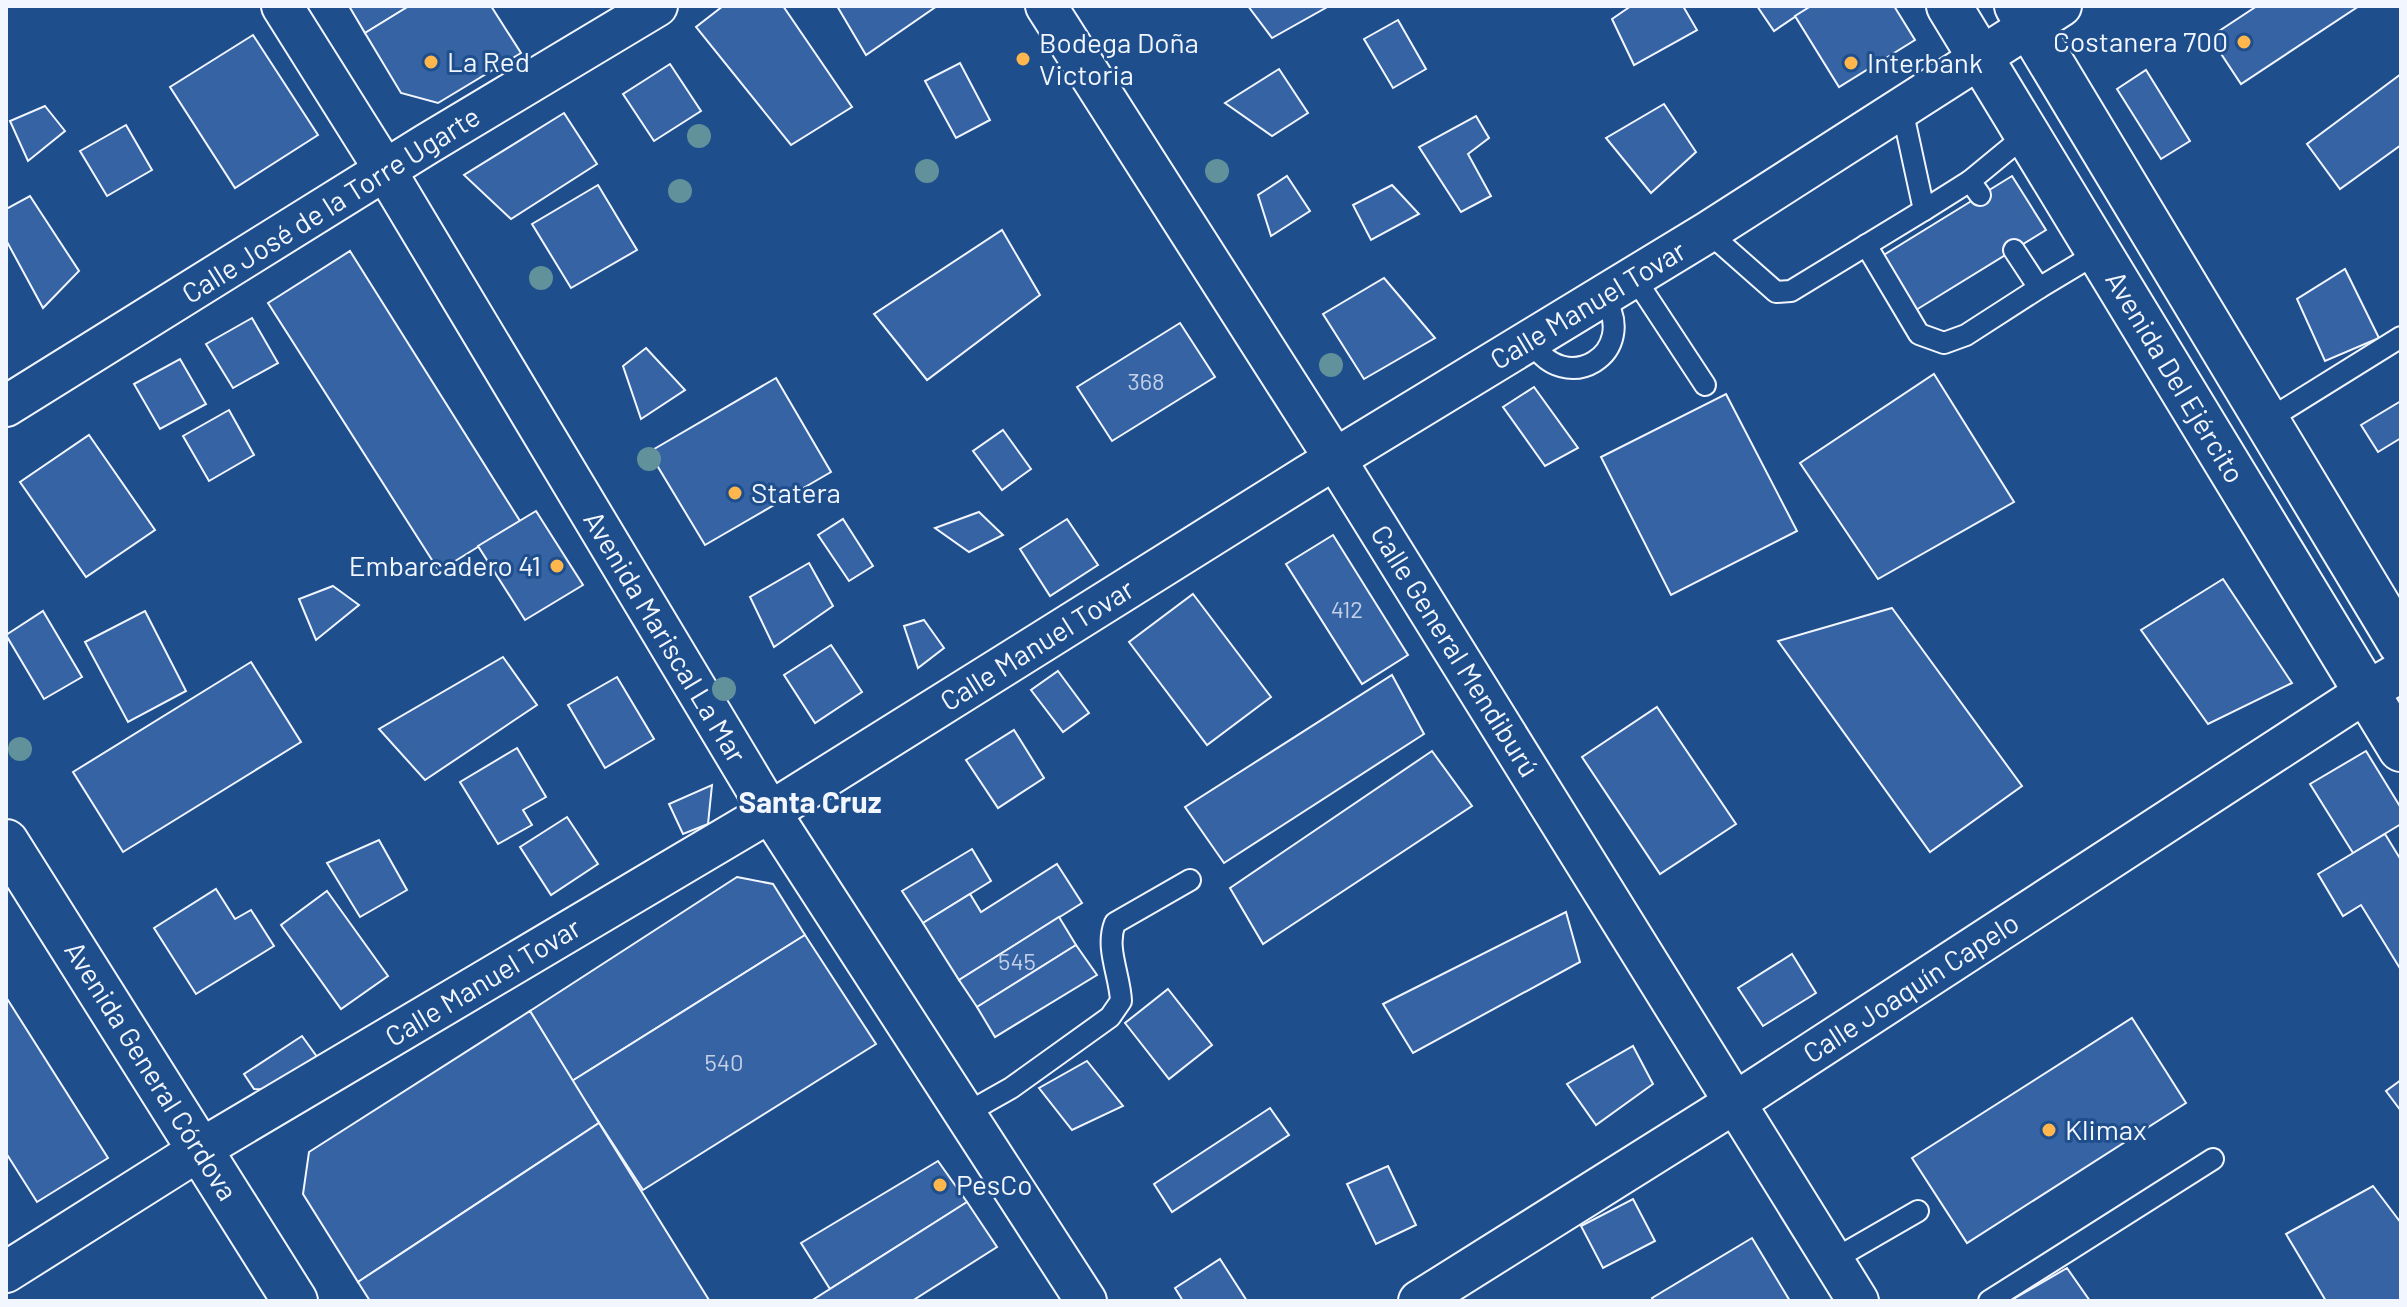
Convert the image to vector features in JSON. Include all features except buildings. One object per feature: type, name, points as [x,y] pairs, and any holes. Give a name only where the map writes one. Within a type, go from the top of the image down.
[{"type":"main road","name":"Avenida Del Ejército","points":[[1949,6],[2099,252],[2383,682],[2401,749]]},
{"type":"main road","name":"Avenida Del Ejército","points":[[2036,13],[2266,421],[2401,644]]},
{"type":"main road","name":"Avenida General Córdova","points":[[6,842],[295,1301]]},
{"type":"street","name":"Avenida Mariscal La Mar","points":[[282,6],[385,170],[770,812],[1086,1301]]},
{"type":"street","name":"Calle José de la Torre Ugarte","points":[[6,406],[385,170],[657,6]]},
{"type":"street","name":"Calle General Mendiburú","points":[[1046,6],[1335,459],[1858,1301]]},
{"type":"street","name":"Calle Manuel Tovar","points":[[6,1272],[201,1149],[770,812],[1335,459],[1708,232],[1902,109],[2036,13]]},
{"type":"street","name":"Calle Joaquín Capelo","points":[[1419,1301],[1736,1102],[2383,682]]},
{"type":"lane","points":[[1902,109],[1924,210]]},
{"type":"lane","points":[[1708,232],[1776,292],[1791,291],[1924,210],[1975,188],[2027,134]]},
{"type":"lane","points":[[1866,245],[1919,334],[1944,343],[1966,335],[2099,252]]},
{"type":"lane","points":[[2014,250],[2039,288]]},
{"type":"lane","points":[[1531,340],[1538,353],[1551,363],[1565,368],[1580,368],[1595,363],[1613,339],[1615,324],[1612,308],[1619,286]]},
{"type":"lane","points":[[1619,286],[1705,385]]},
{"type":"lane","points":[[2266,421],[2401,337]]},
{"type":"lane","points":[[965,1114],[1011,1088],[1110,1017],[1121,1001],[1120,982],[1109,938],[1115,923],[1190,880]]},
{"type":"lane","points":[[1989,1301],[2213,1159]]},
{"type":"lane","points":[[1833,1260],[1918,1211]]},
{"type":"place","name":"Costanera 700","points":[[2244,42]]},
{"type":"place","name":"Bodega Doña Victoria","points":[[1023,59]]},
{"type":"place","name":"La Red","points":[[431,62]]},
{"type":"place","name":"Interbank","points":[[1851,63]]},
{"type":"place","name":"Statera","points":[[735,493]]},
{"type":"place","name":"Embarcadero 41","points":[[557,566]]},
{"type":"place","name":"Klimax","points":[[2049,1130]]},
{"type":"place","name":"PesCo","points":[[940,1185]]},
{"type":"district","name":"Santa Cruz","points":[[810,803]]}]
